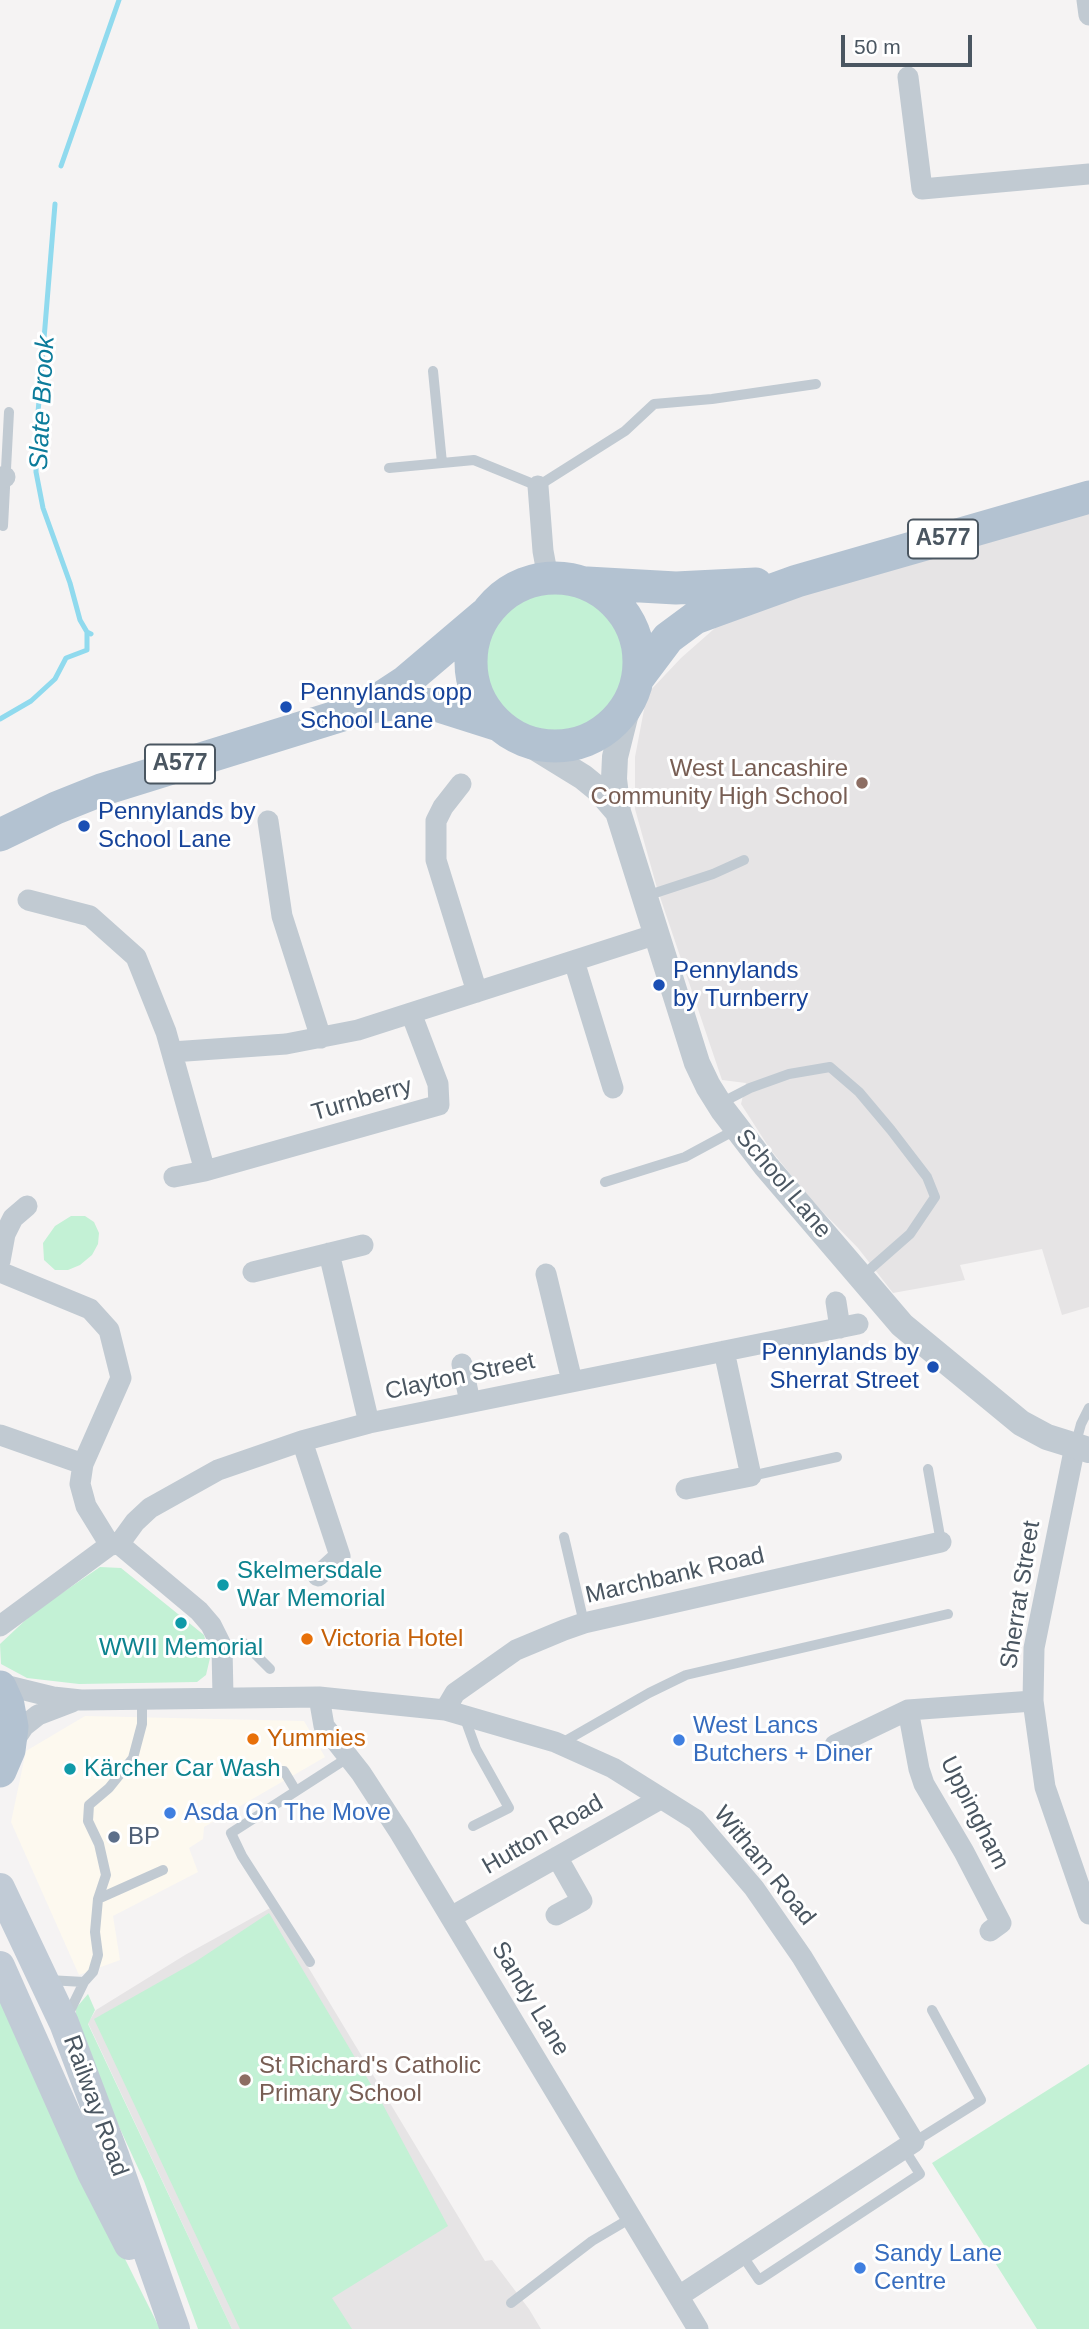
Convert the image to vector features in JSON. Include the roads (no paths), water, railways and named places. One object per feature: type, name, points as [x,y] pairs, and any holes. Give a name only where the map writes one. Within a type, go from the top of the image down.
[{"type":"main road","name":"A577","points":[[0,835],[102,790],[365,708],[400,703],[436,705],[544,745],[572,744],[598,734],[620,716],[636,685],[668,638],[680,628],[714,611],[797,581],[1089,497]]},
{"type":"main road","name":"A577","points":[[365,708],[405,682],[505,594],[526,583],[548,578],[676,588],[797,581]]},
{"type":"main road","name":"A577","points":[[582,582],[603,593],[621,610],[633,631],[639,654],[636,685]]},
{"type":"main road","name":"A577","points":[[488,610],[476,632],[471,657],[473,682],[483,705],[508,731]]},
{"type":"main road","points":[[0,1686],[8,1705],[12,1727],[4,1760]]},
{"type":"main road","name":"Railway Road","points":[[0,1888],[64,2023],[114,2155],[173,2329]]},
{"type":"main road","points":[[0,1956],[14,1918]]},
{"type":"main road","name":"Railway Road","points":[[0,1966],[92,2173],[173,2329]]},
{"type":"street","points":[[1087,0],[1089,15]]},
{"type":"street","points":[[908,77],[922,189],[1089,174]]},
{"type":"street","points":[[538,486],[548,578]]},
{"type":"street","name":"School Lane","points":[[636,685],[615,757],[614,779],[618,812],[697,1063],[719,1104],[766,1167],[902,1325],[1021,1423],[1047,1437],[1082,1448]]},
{"type":"street","name":"School Lane","points":[[508,731],[583,777],[599,790],[618,812]]},
{"type":"street","points":[[461,785],[443,807],[436,821],[436,860],[477,992]]},
{"type":"street","points":[[268,821],[282,916],[321,1038]]},
{"type":"street","points":[[28,900],[90,916],[136,957],[172,1052],[205,1171]]},
{"type":"street","points":[[172,1052],[286,1044],[358,1030],[657,934]]},
{"type":"street","points":[[574,961],[613,1088]]},
{"type":"street","name":"Turnberry","points":[[174,1177],[205,1171],[439,1105],[438,1084],[411,1013]]},
{"type":"street","points":[[0,1261],[5,1234],[13,1218],[30,1206]]},
{"type":"street","points":[[253,1272],[363,1245]]},
{"type":"street","points":[[328,1253],[369,1423]]},
{"type":"street","points":[[0,1272],[90,1309],[109,1330],[121,1378],[83,1464],[80,1484],[82,1495],[92,1517],[115,1545],[199,1611],[211,1625],[222,1647],[223,1697]]},
{"type":"street","points":[[545,1274],[572,1381]]},
{"type":"street","name":"Clayton Street","points":[[0,1626],[115,1545],[150,1508],[218,1470],[302,1441],[369,1423],[849,1326],[836,1302]]},
{"type":"street","points":[[686,1489],[751,1476],[724,1351]]},
{"type":"street","points":[[461,1364],[470,1402]]},
{"type":"street","points":[[0,1434],[83,1464]]},
{"type":"street","points":[[302,1441],[340,1556],[318,1576]]},
{"type":"street","name":"Sherrat Street","points":[[1082,1448],[1034,1648],[1033,1701],[1045,1787],[1089,1914]]},
{"type":"street","name":"Marchbank Road","points":[[454,1713],[455,1693],[516,1650],[584,1623],[941,1542]]},
{"type":"street","name":"Witham Road","points":[[0,1686],[81,1700],[319,1697],[454,1713],[559,1744],[613,1768],[696,1820],[754,1888],[802,1957],[909,2146]]},
{"type":"street","name":"Sandy Lane","points":[[319,1697],[324,1726],[349,1757],[400,1833],[698,2329]]},
{"type":"street","name":"Witham Road","points":[[4,1760],[24,1726],[38,1715],[81,1700]]},
{"type":"street","points":[[835,1745],[908,1710],[1033,1701]]},
{"type":"street","name":"Uppingham","points":[[908,1710],[924,1784],[1001,1923],[990,1931]]},
{"type":"street","name":"Hutton Road","points":[[451,1917],[660,1798]]},
{"type":"street","points":[[556,1915],[582,1901],[557,1857]]},
{"type":"street","points":[[679,2296],[909,2146]]},
{"type":"lane","points":[[433,371],[442,463]]},
{"type":"lane","points":[[389,468],[474,460],[538,486],[625,431],[654,404],[712,399],[816,384]]},
{"type":"lane","points":[[3,526],[3,477],[9,412]]},
{"type":"lane","points":[[646,896],[713,874],[744,860]]},
{"type":"lane","points":[[719,1104],[750,1088],[782,1077],[830,1067],[859,1092],[891,1130],[927,1177],[934,1197],[910,1234],[861,1277]]},
{"type":"lane","points":[[605,1182],[685,1157],[737,1129]]},
{"type":"lane","points":[[1082,1448],[1081,1424],[1089,1408]]},
{"type":"lane","points":[[751,1476],[837,1457]]},
{"type":"lane","points":[[928,1469],[941,1542]]},
{"type":"lane","points":[[564,1537],[584,1623]]},
{"type":"lane","points":[[559,1744],[686,1675],[948,1614]]},
{"type":"lane","points":[[222,1647],[244,1643],[270,1669]]},
{"type":"lane","points":[[64,2023],[84,1982],[93,1972],[98,1955],[98,1899],[106,1875],[99,1844],[88,1821],[89,1805],[109,1788],[134,1758],[142,1724],[142,1698]]},
{"type":"lane","points":[[454,1713],[509,1808],[473,1826]]},
{"type":"lane","points":[[310,1962],[242,1856],[231,1833],[349,1757]]},
{"type":"lane","points":[[245,1772],[284,1772],[296,1791]]},
{"type":"lane","points":[[98,1899],[163,1870]]},
{"type":"lane","points":[[43,1979],[84,1982]]},
{"type":"lane","points":[[742,2255],[759,2280],[770,2273],[920,2174],[909,2146],[981,2100],[932,2010]]},
{"type":"lane","points":[[511,2303],[592,2241],[631,2218]]},
{"type":"waterway","name":"Slate Brook","points":[[61,166],[119,0]]},
{"type":"waterway","name":"Slate Brook","points":[[55,204],[36,437],[36,472],[43,508],[70,583],[80,620],[91,634]]},
{"type":"waterway","points":[[0,719],[31,701],[55,679],[66,658],[87,650],[87,632]]},
{"type":"place","name":"Pennylands opp School Lane","points":[[286,707]]},
{"type":"place","name":"West Lancashire Community High School","points":[[862,783]]},
{"type":"place","name":"Pennylands by School Lane","points":[[84,826]]},
{"type":"place","name":"Pennylands by Turnberry","points":[[659,985]]},
{"type":"place","name":"Pennylands by Sherrat Street","points":[[933,1367]]},
{"type":"place","name":"Skelmersdale War Memorial","points":[[223,1585]]},
{"type":"place","name":"WWII Memorial","points":[[181,1623]]},
{"type":"place","name":"Victoria Hotel","points":[[307,1639]]},
{"type":"place","name":"Yummies","points":[[253,1739]]},
{"type":"place","name":"West Lancs Butchers + Diner","points":[[679,1740]]},
{"type":"place","name":"Kärcher Car Wash","points":[[70,1769]]},
{"type":"place","name":"Asda On The Move","points":[[170,1813]]},
{"type":"place","name":"BP","points":[[114,1837]]},
{"type":"place","name":"St Richard's Catholic Primary School","points":[[245,2080]]},
{"type":"place","name":"Sandy Lane Centre","points":[[860,2268]]}]
